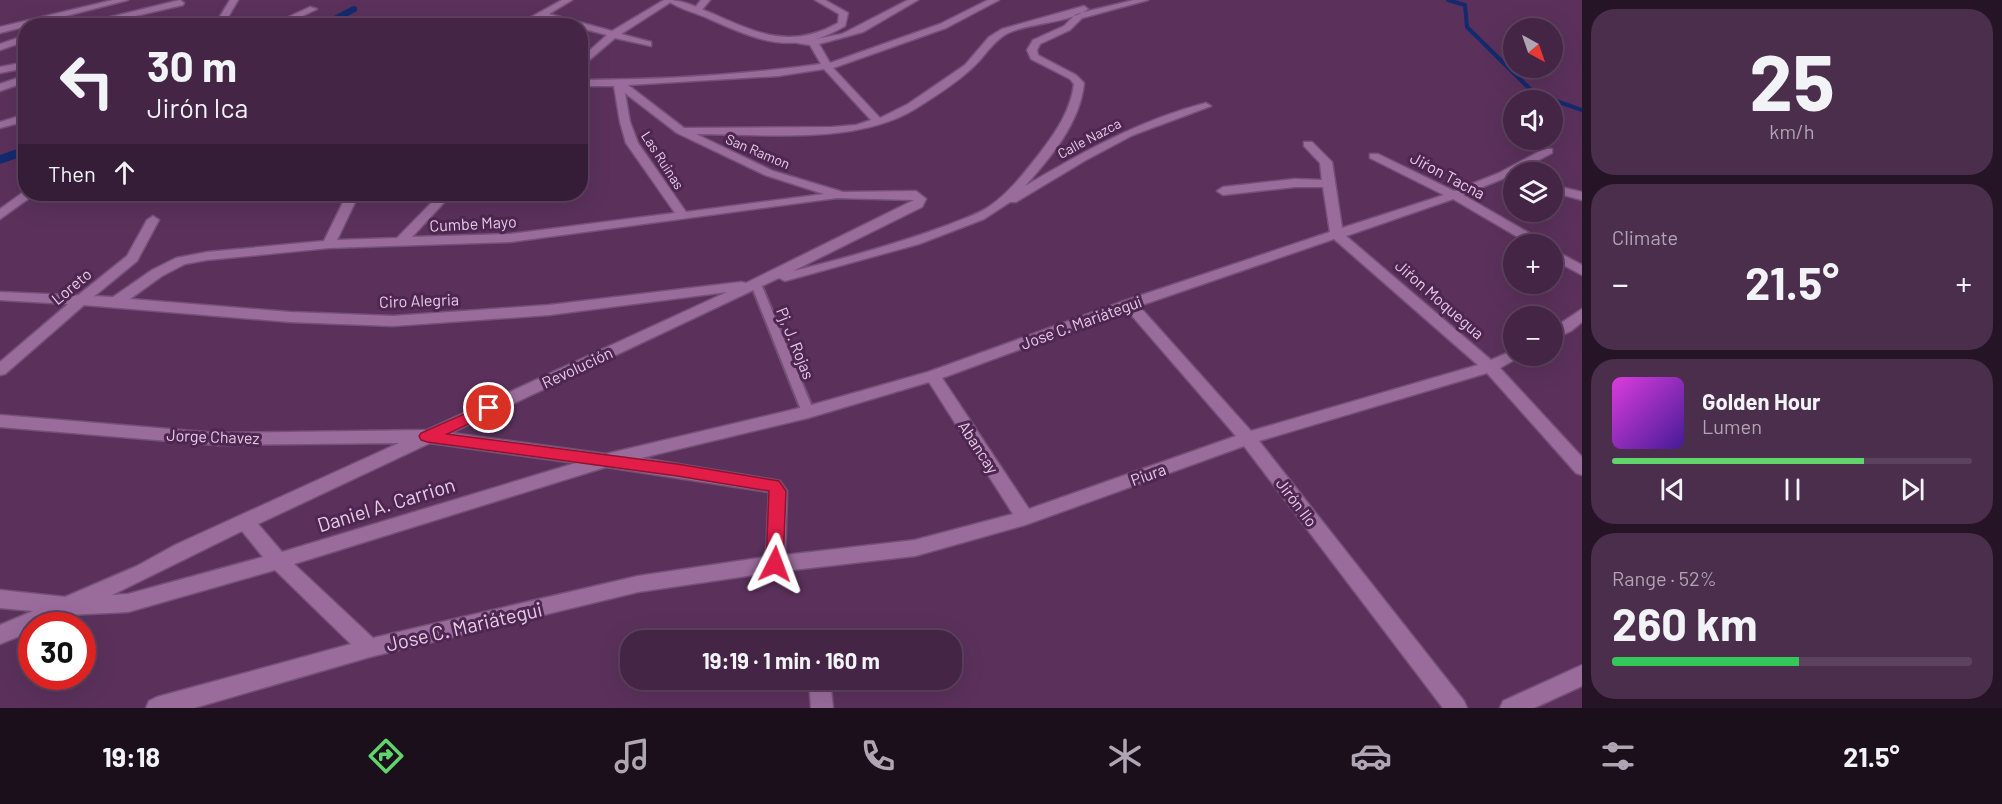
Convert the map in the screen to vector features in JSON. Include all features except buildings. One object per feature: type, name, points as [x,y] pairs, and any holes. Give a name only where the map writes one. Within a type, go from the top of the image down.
[{"type":"street","points":[[50,18],[124,0]]},
{"type":"street","points":[[223,18],[234,0]]},
{"type":"street","points":[[533,18],[568,0]]},
{"type":"street","points":[[588,57],[615,34],[671,0],[698,9],[762,37],[814,44],[856,31],[914,0]]},
{"type":"street","points":[[698,9],[706,0]]},
{"type":"street","points":[[800,41],[834,30],[845,18],[844,13],[839,9],[819,0]]},
{"type":"street","points":[[588,83],[778,73],[827,67],[943,26],[995,0]]},
{"type":"street","points":[[993,210],[1032,170],[1055,141],[1074,105],[1079,83],[1073,77],[1034,57],[1032,50],[1036,42],[1067,28],[1079,16],[1144,0]]},
{"type":"street","points":[[113,18],[180,3]]},
{"type":"street","points":[[681,131],[857,128],[902,112],[947,83],[975,60],[992,39],[1005,31],[1046,21],[1073,11],[1114,8]]},
{"type":"street","points":[[292,18],[313,9]]},
{"type":"street","points":[[540,14],[555,18]]},
{"type":"street","points":[[0,30],[18,26]]},
{"type":"street","points":[[588,27],[648,44]]},
{"type":"street","points":[[0,47],[18,41]]},
{"type":"street","points":[[814,44],[827,67],[877,122]]},
{"type":"street","points":[[0,70],[18,67]]},
{"type":"street","points":[[0,88],[18,81]]},
{"type":"street","name":"San Ramon","points":[[618,83],[681,131],[722,153],[769,173],[842,196],[905,194]]},
{"type":"street","name":"Las Ruinas","points":[[618,83],[625,122],[632,143],[682,216]]},
{"type":"street","points":[[0,88],[18,88]]},
{"type":"street","name":"Calle Nazca","points":[[756,284],[868,257],[925,239],[993,210],[1108,142],[1153,123],[1206,106]]},
{"type":"street","points":[[0,124],[18,119]]},
{"type":"street","points":[[1308,144],[1326,162],[1337,235]]},
{"type":"street","name":"Jose C. Mariátegui","points":[[1531,162],[1548,151]]},
{"type":"street","name":"Jiŕon Tacna","points":[[1374,156],[1454,195],[1521,234]]},
{"type":"street","name":"Jose C. Mariátegui","points":[[603,461],[808,412],[933,376],[1129,304],[1503,179]]},
{"type":"street","points":[[1223,191],[1295,183],[1328,184]]},
{"type":"street","points":[[1563,191],[1582,196]]},
{"type":"street","name":"Revolución","points":[[63,606],[144,572],[182,551],[756,284],[918,204],[920,199],[916,195],[905,194]]},
{"type":"street","name":"Cumbe Mayo","points":[[116,302],[157,273],[181,261],[207,256],[329,244],[510,238],[842,196]]},
{"type":"street","points":[[0,215],[19,201]]},
{"type":"street","points":[[329,244],[350,201]]},
{"type":"street","points":[[399,243],[439,201]]},
{"type":"street","name":"Loreto","points":[[0,370],[132,258],[153,220]]},
{"type":"street","name":"Jiŕon Moquegua","points":[[1337,235],[1490,367],[1582,468]]},
{"type":"street","points":[[1563,260],[1582,271]]},
{"type":"street","name":"Ciro Alegria","points":[[0,296],[116,302],[290,317],[393,321],[549,310],[756,284]]},
{"type":"street","name":"Jirón Ilo","points":[[1129,304],[1184,361],[1249,438],[1456,708]]},
{"type":"street","points":[[1563,330],[1582,314]]},
{"type":"street","name":"Piura","points":[[775,564],[915,548],[1026,518],[1249,438],[1490,367],[1503,360]]},
{"type":"street","name":"Abancay","points":[[933,376],[1026,518]]},
{"type":"street","name":"Jorge Chavez","points":[[0,420],[217,439],[427,436],[677,470],[774,486],[778,491],[775,564]]},
{"type":"street","name":"Daniel A. Carrion","points":[[63,606],[128,603],[181,586],[278,561],[603,461]]},
{"type":"street","points":[[245,522],[278,561],[370,648]]},
{"type":"street","name":"Jose C. Mariátegui","points":[[157,708],[370,648],[638,584],[775,564]]},
{"type":"street","points":[[0,598],[63,606]]},
{"type":"street","points":[[0,635],[63,606]]},
{"type":"street","points":[[1511,708],[1582,675]]},
{"type":"street","points":[[821,690],[822,708]]},
{"type":"lane","name":"Pj, J. Rojas","points":[[756,284],[808,412]]},
{"type":"waterway","points":[[1448,0],[1465,5],[1467,27],[1534,93],[1582,110]]},
{"type":"waterway","points":[[336,18],[353,9]]},
{"type":"waterway","points":[[0,160],[18,153]]},
{"type":"route","points":[[489,408],[427,436],[677,470],[774,486],[778,491],[775,564]]}]
